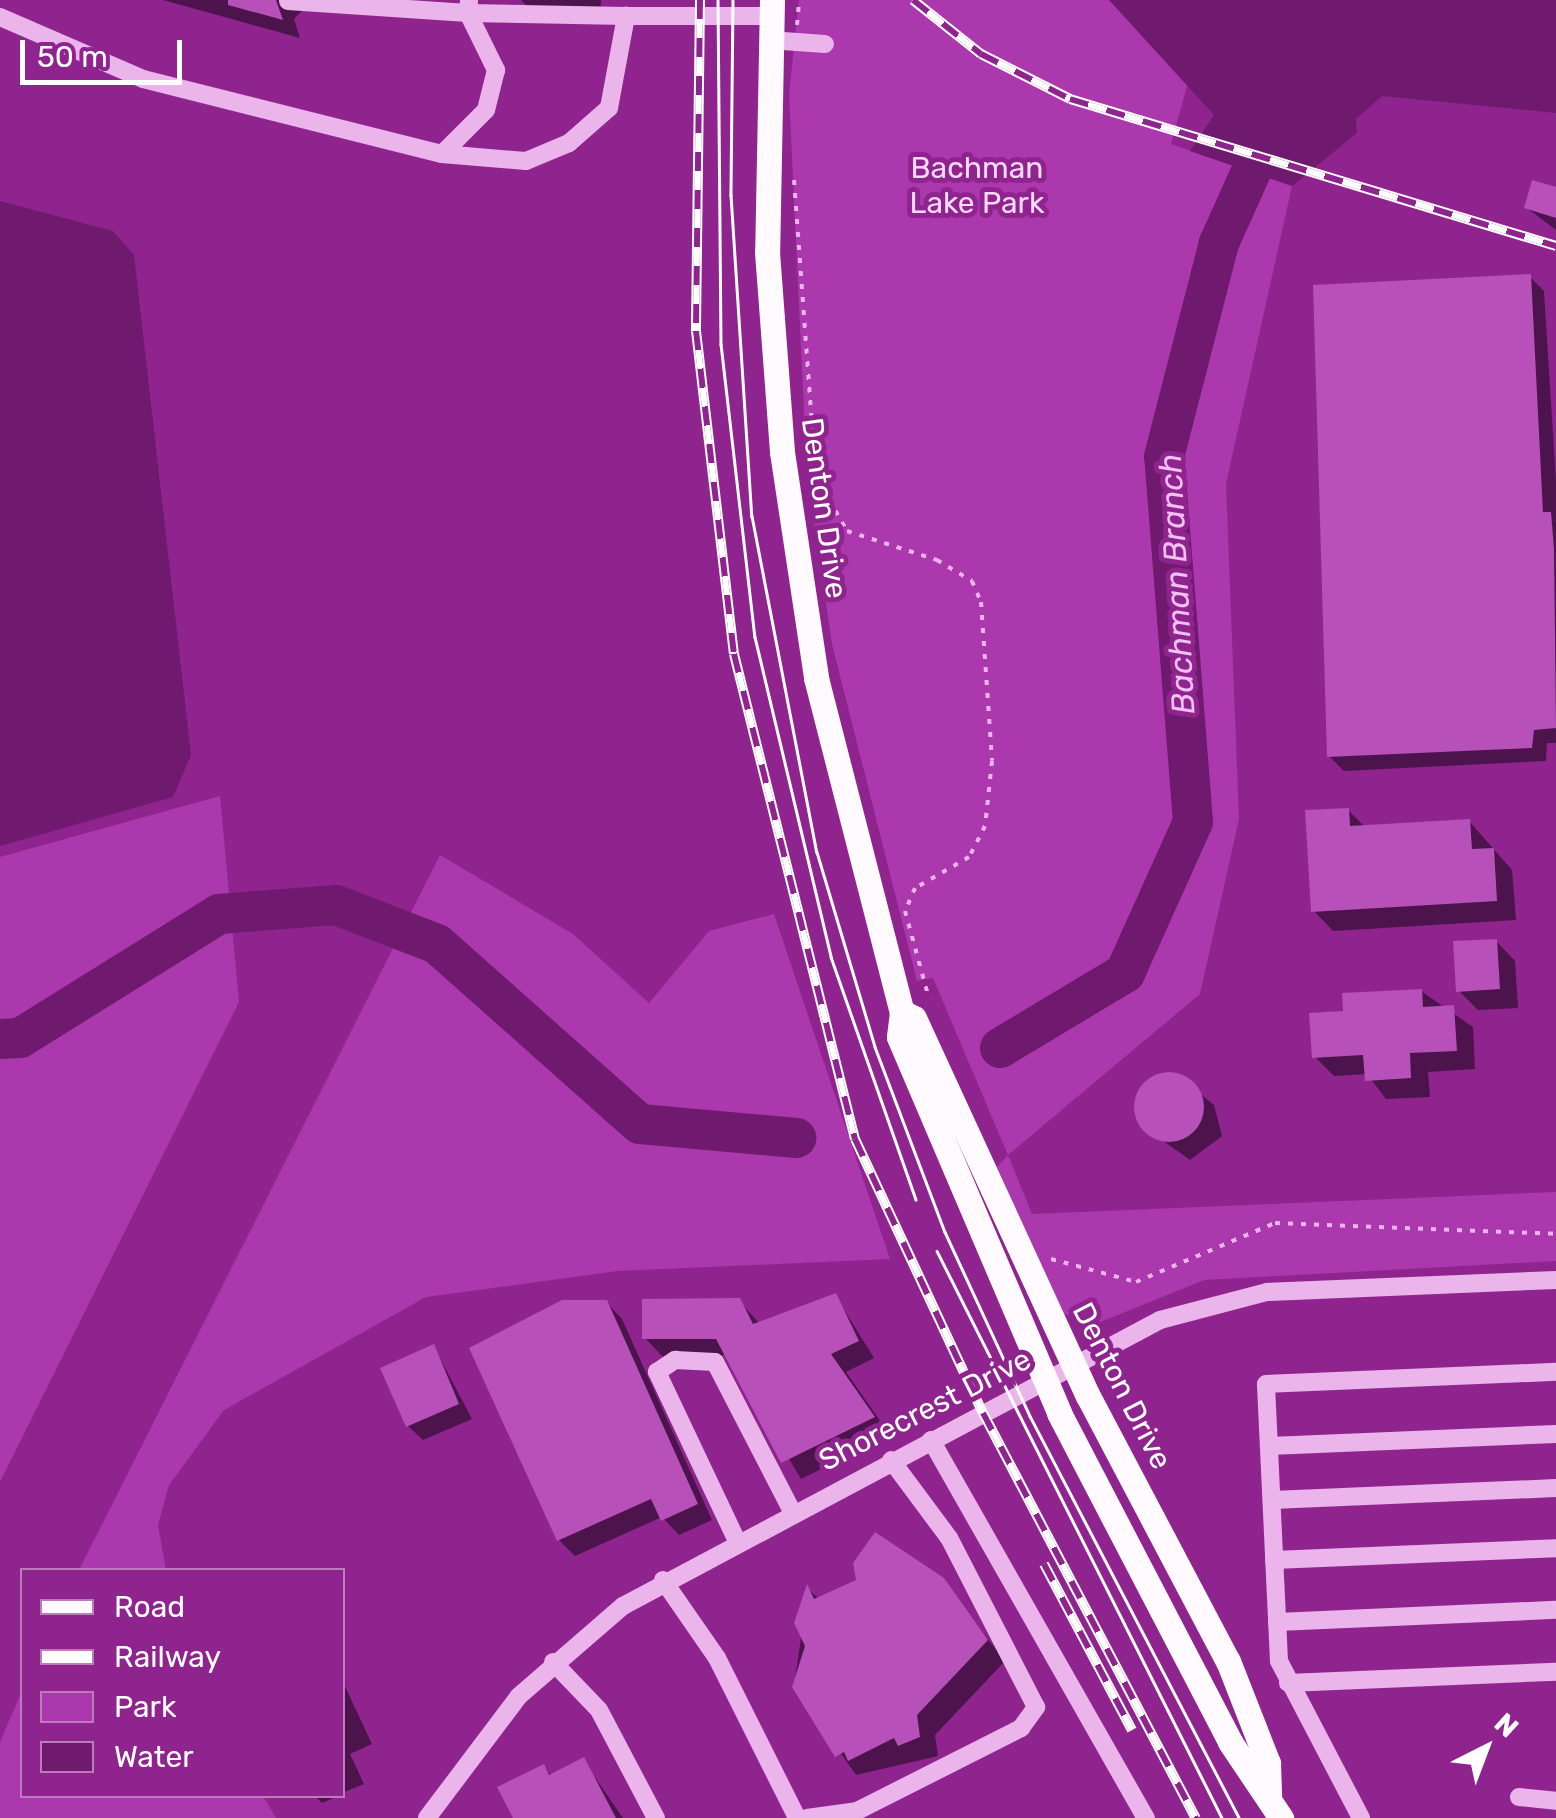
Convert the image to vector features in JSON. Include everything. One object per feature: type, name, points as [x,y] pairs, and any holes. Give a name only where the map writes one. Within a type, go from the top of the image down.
[{"type":"main road","name":"Denton Drive","points":[[770,19],[768,252],[784,467],[816,678],[878,932],[902,1012],[898,1037],[948,1166],[1043,1380],[1230,1742],[1275,1807]]},
{"type":"main road","name":"Denton Drive","points":[[902,1012],[914,1018],[1073,1364],[1228,1661],[1268,1762],[1275,1807]]},
{"type":"street","points":[[288,0],[770,19],[796,42],[825,44]]},
{"type":"street","points":[[442,154],[486,110],[496,70],[468,7]]},
{"type":"street","points":[[0,17],[144,79],[442,154],[526,161],[569,143],[609,108],[616,11]]},
{"type":"street","name":"Shorecrest Drive","points":[[427,1818],[553,1662],[663,1580],[1160,1320],[1233,1298],[1556,1280]]},
{"type":"street","points":[[736,1539],[657,1372],[675,1360],[715,1362],[791,1510]]},
{"type":"street","points":[[1361,1818],[1288,1684],[1277,1622],[1266,1384],[1556,1372]]},
{"type":"street","points":[[1269,1446],[1556,1434]]},
{"type":"street","points":[[931,1440],[1139,1815]]},
{"type":"street","points":[[807,1818],[857,1810],[1020,1728],[1033,1716],[1032,1690],[949,1538],[891,1460]]},
{"type":"street","points":[[1272,1500],[1556,1488]]},
{"type":"street","points":[[1274,1560],[1556,1548]]},
{"type":"street","points":[[663,1580],[718,1658],[797,1818]]},
{"type":"street","points":[[1277,1622],[1556,1610]]},
{"type":"street","points":[[553,1662],[600,1710],[656,1818]]},
{"type":"street","points":[[1288,1684],[1556,1672]]},
{"type":"street","points":[[1519,1796],[1556,1801]]},
{"type":"path","points":[[796,42],[799,0]]},
{"type":"path","points":[[794,166],[816,477],[847,531],[937,560],[972,582],[982,602],[992,761],[985,826],[969,856],[915,888],[906,924]]},
{"type":"path","points":[[1040,1253],[1136,1282],[1171,1273],[1226,1236],[1274,1223],[1556,1234]]},
{"type":"green space","name":"Bachman Lake Park","points":[[799,0],[1109,0],[1189,79],[1171,144],[1292,186],[1226,484],[1239,819],[1200,994],[1008,1155],[933,978],[917,981],[832,644],[807,474],[789,94]]},
{"type":"green space","points":[[220,796],[239,1002],[0,1482],[0,857]]},
{"type":"green space","points":[[440,855],[573,934],[649,1003],[709,931],[774,914],[890,1259],[618,1271],[426,1297],[224,1410],[169,1485],[158,1525],[166,1568],[80,1568]]},
{"type":"green space","points":[[1008,1155],[1032,1214],[1556,1192],[1556,1261],[1204,1280],[1098,1323],[1061,1313],[997,1167]]},
{"type":"green space","points":[[20,1696],[20,1798],[264,1798],[276,1818],[0,1818],[0,1742]]},
{"type":"water","points":[[1109,0],[1556,0],[1556,113],[1382,96],[1356,119],[1357,133],[1292,186],[1190,151],[1214,115]]},
{"type":"water","points":[[0,201],[113,231],[134,255],[191,755],[173,797],[0,846]]},
{"type":"building","points":[[228,0],[276,0],[283,20],[228,5]]},
{"type":"building","points":[[1532,180],[1556,187],[1556,218],[1524,208]]},
{"type":"building","points":[[1531,274],[1543,512],[1551,512],[1554,549],[1556,728],[1534,730],[1532,748],[1327,757],[1313,285]]},
{"type":"building","points":[[1349,808],[1350,826],[1470,819],[1472,849],[1494,848],[1497,901],[1311,912],[1305,810]]},
{"type":"building","points":[[1497,939],[1500,989],[1456,992],[1453,941]]},
{"type":"building","points":[[1422,989],[1423,1007],[1454,1005],[1457,1051],[1410,1053],[1411,1078],[1365,1081],[1363,1055],[1312,1058],[1309,1013],[1343,1011],[1342,993]]},
{"type":"building","points":[[1169,1072],[1194,1082],[1204,1107],[1194,1132],[1169,1142],[1144,1132],[1134,1107],[1144,1082]]},
{"type":"building","points":[[836,1293],[859,1341],[831,1354],[875,1417],[781,1463],[716,1339],[642,1339],[642,1299],[740,1298],[753,1324]]},
{"type":"building","points":[[562,1300],[607,1300],[698,1504],[661,1521],[651,1499],[557,1541],[469,1348]]},
{"type":"building","points":[[434,1344],[459,1404],[406,1427],[380,1368]]},
{"type":"building","points":[[875,1532],[944,1578],[988,1640],[917,1715],[920,1737],[898,1746],[894,1738],[848,1761],[844,1752],[835,1757],[792,1687],[805,1646],[794,1623],[807,1584],[814,1599],[856,1580],[853,1563]]},
{"type":"building","points":[[584,1757],[616,1818],[513,1818],[497,1787],[544,1764],[549,1775]]},
{"type":"waterway","name":"Bachman Branch","points":[[1000,1048],[1125,973],[1193,822],[1164,457],[1219,243],[1272,125]]},
{"type":"waterway","name":"Bachman Branch","points":[[0,1039],[20,1038],[219,914],[336,905],[437,944],[640,1124],[796,1138]]},
{"type":"tram line","points":[[718,0],[721,344],[755,637],[831,957],[916,1200]]},
{"type":"tram line","points":[[733,0],[731,195],[752,516],[817,852],[875,1047],[945,1232],[1030,1416],[1239,1818]]},
{"type":"tram line","points":[[937,1251],[1222,1818]]},
{"type":"railway","points":[[700,0],[696,331],[734,654],[855,1139],[983,1413],[1196,1818]]},
{"type":"railway","points":[[913,0],[981,54],[1070,99],[1556,246]]},
{"type":"railway","points":[[1044,1564],[1132,1730]]}]
